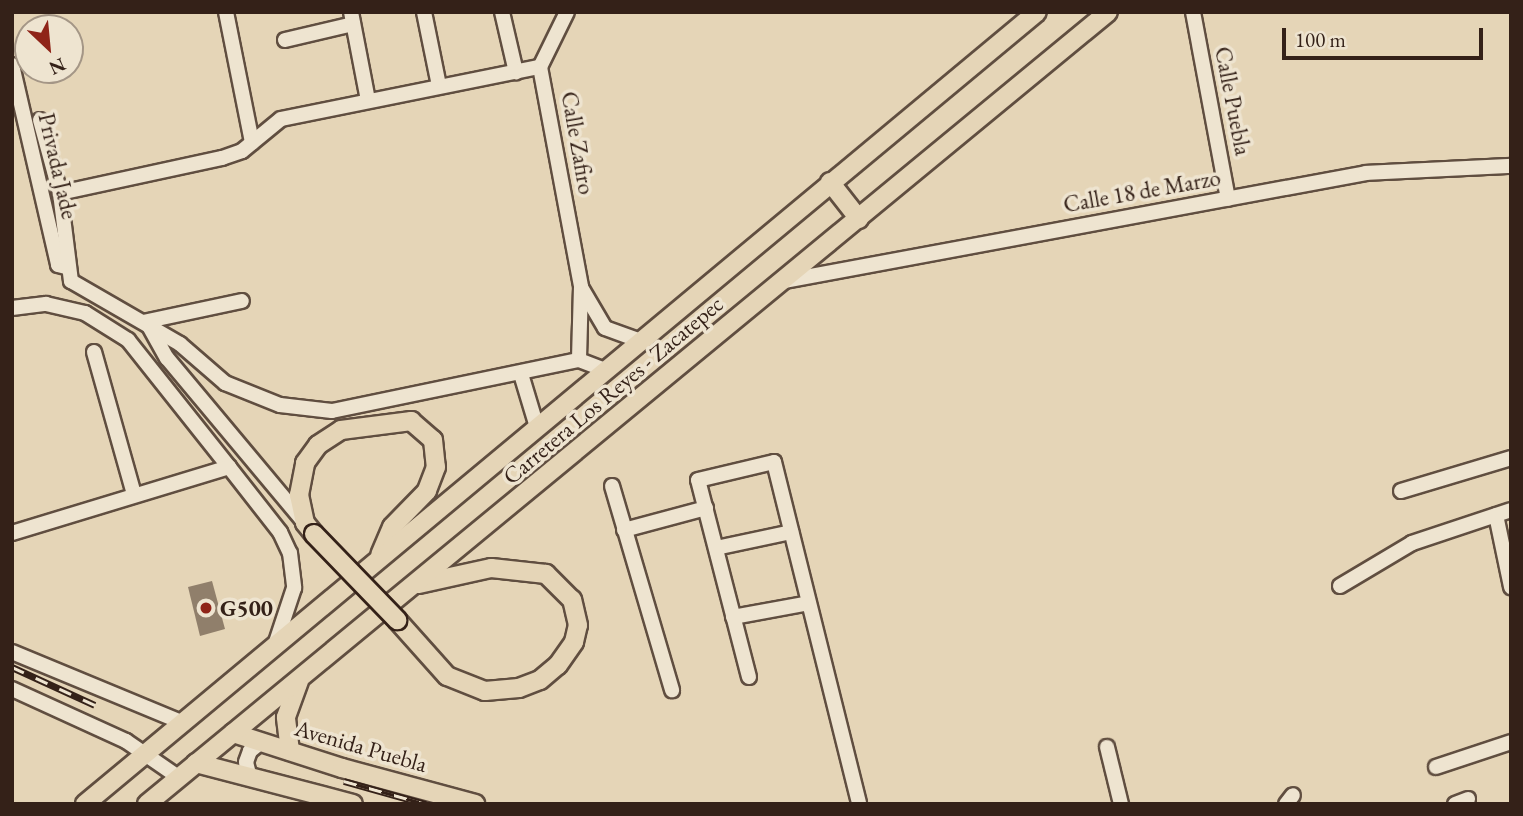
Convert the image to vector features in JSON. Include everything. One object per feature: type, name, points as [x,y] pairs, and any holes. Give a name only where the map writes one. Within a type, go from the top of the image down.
[{"type":"main road","name":"Carretera Los Reyes - Zacatepec","points":[[85,804],[1037,12]]},
{"type":"main road","name":"Carretera Los Reyes - Zacatepec","points":[[147,804],[1108,12]]},
{"type":"main road","points":[[830,182],[859,219]]},
{"type":"main road","points":[[379,558],[391,527],[427,491],[434,474],[435,445],[418,424],[404,420],[341,430],[318,445],[305,463],[300,484],[309,528],[447,676],[485,691],[519,688],[540,680],[558,665],[574,642],[578,625],[572,600],[546,574],[491,569],[415,585]]},
{"type":"main road","points":[[290,751],[286,717],[300,678]]},
{"type":"main road","name":"Avenida Puebla","points":[[233,733],[475,804]]},
{"type":"main road","points":[[196,763],[249,774],[353,804]]},
{"type":"street","points":[[226,12],[252,142]]},
{"type":"street","points":[[424,12],[439,86]]},
{"type":"street","points":[[502,12],[516,72]]},
{"type":"street","name":"Calle Zafiro","points":[[567,12],[540,66],[581,287],[579,360]]},
{"type":"street","name":"Calle Puebla","points":[[1193,12],[1228,199]]},
{"type":"street","points":[[285,40],[352,18],[368,100]]},
{"type":"street","name":"Privada Jade","points":[[12,65],[58,265],[70,274]]},
{"type":"street","points":[[60,193],[222,158],[252,142],[281,119],[540,66]]},
{"type":"street","points":[[40,120],[60,193],[70,274],[95,294],[180,344],[225,383],[280,405],[332,411],[579,360],[605,370]]},
{"type":"street","name":"Calle 18 de Marzo","points":[[784,281],[1366,173],[1511,166]]},
{"type":"street","name":"Calle Zafiro","points":[[581,287],[605,328],[640,341]]},
{"type":"street","points":[[85,313],[95,294]]},
{"type":"street","points":[[145,324],[242,301]]},
{"type":"street","points":[[12,308],[46,304],[85,313],[128,340],[280,532],[290,553],[294,588],[274,647]]},
{"type":"street","points":[[145,324],[167,358],[309,528]]},
{"type":"street","points":[[94,352],[134,494]]},
{"type":"street","points":[[521,373],[537,427]]},
{"type":"street","points":[[1401,491],[1511,458]]},
{"type":"street","points":[[749,677],[698,480],[774,462],[859,804]]},
{"type":"street","points":[[12,533],[229,467]]},
{"type":"street","points":[[612,486],[672,690]]},
{"type":"street","points":[[624,530],[706,508]]},
{"type":"street","points":[[1340,586],[1412,543],[1511,510]]},
{"type":"street","points":[[1496,515],[1511,587]]},
{"type":"street","points":[[716,548],[791,532]]},
{"type":"street","points":[[733,617],[810,603]]},
{"type":"street","points":[[12,652],[183,723]]},
{"type":"street","points":[[12,689],[145,754],[178,777]]},
{"type":"street","points":[[249,774],[246,762],[250,751],[261,742]]},
{"type":"street","points":[[1436,767],[1511,742]]},
{"type":"street","points":[[1107,747],[1121,804]]},
{"type":"building","name":"G500","points":[[212,581],[225,629],[200,636],[188,587]]},
{"type":"railway","points":[[12,667],[95,705]]},
{"type":"railway","points":[[344,781],[426,804]]},
{"type":"place","name":"G500","points":[[206,608]]}]
